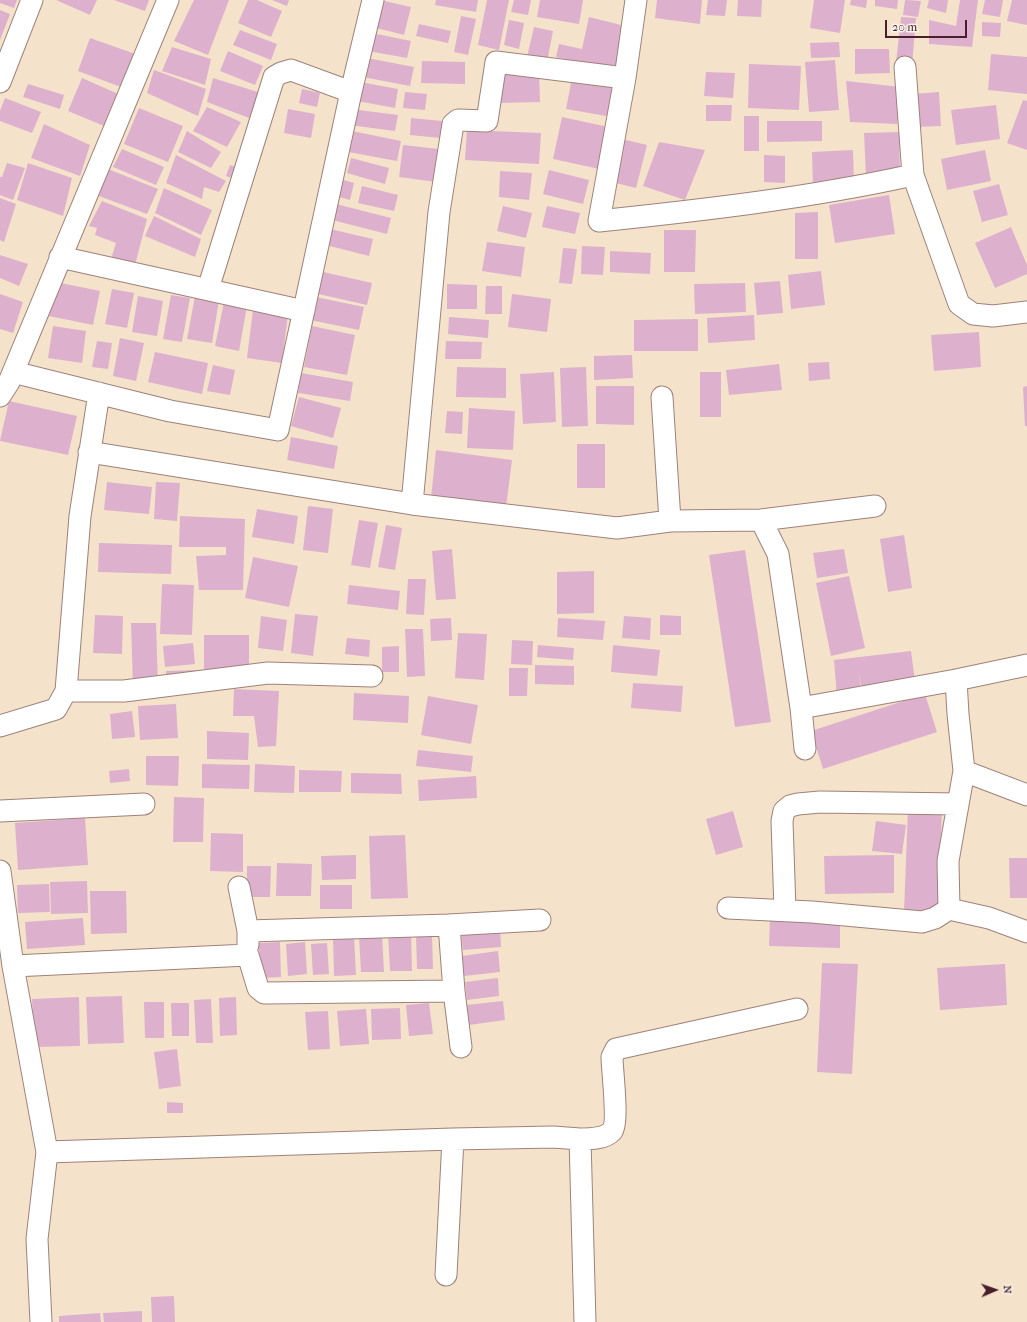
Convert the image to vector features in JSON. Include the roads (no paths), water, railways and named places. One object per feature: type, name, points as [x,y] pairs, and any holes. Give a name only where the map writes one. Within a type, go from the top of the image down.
[{"type":"street","points":[[0,82],[32,0]]},
{"type":"street","points":[[0,396],[13,372],[168,0]]},
{"type":"street","points":[[13,372],[170,411],[278,430],[351,92],[373,0]]},
{"type":"street","points":[[636,0],[625,78],[599,222],[716,208],[873,184],[912,175]]},
{"type":"street","points":[[412,504],[439,212],[453,124],[458,120],[487,121],[496,62],[625,78]]},
{"type":"street","points":[[905,67],[912,175],[959,304],[973,314],[993,316],[1027,312]]},
{"type":"street","points":[[208,289],[274,77],[291,70],[351,92]]},
{"type":"street","points":[[60,257],[304,311]]},
{"type":"street","points":[[0,726],[56,709],[66,691],[80,516],[89,452],[100,393]]},
{"type":"street","points":[[662,397],[670,521]]},
{"type":"street","points":[[89,452],[412,504],[617,528],[670,521],[761,520],[875,506]]},
{"type":"street","points":[[761,520],[778,554],[801,708],[805,749]]},
{"type":"street","points":[[801,708],[956,680],[1027,665]]},
{"type":"street","points":[[66,691],[124,691],[268,673],[372,676]]},
{"type":"street","points":[[949,909],[948,861],[964,770],[956,680]]},
{"type":"street","points":[[964,770],[1027,795]]},
{"type":"street","points":[[785,910],[782,821],[784,811],[790,806],[820,802],[958,804]]},
{"type":"street","points":[[0,811],[144,804]]},
{"type":"street","points":[[0,871],[13,966],[47,1152],[37,1239],[41,1322]]},
{"type":"street","points":[[239,887],[248,931],[248,955],[258,988],[264,993],[454,991]]},
{"type":"street","points":[[728,908],[785,910],[922,922],[935,918],[949,909],[989,918],[1027,932]]},
{"type":"street","points":[[248,931],[449,925],[540,920]]},
{"type":"street","points":[[449,925],[454,991],[461,1047]]},
{"type":"street","points":[[13,966],[248,955]]},
{"type":"street","points":[[47,1152],[453,1139],[553,1137],[580,1139],[603,1136],[612,1132],[616,1115],[612,1057],[616,1049],[797,1009]]},
{"type":"street","points":[[446,1275],[453,1139]]},
{"type":"street","points":[[580,1139],[585,1322]]}]
